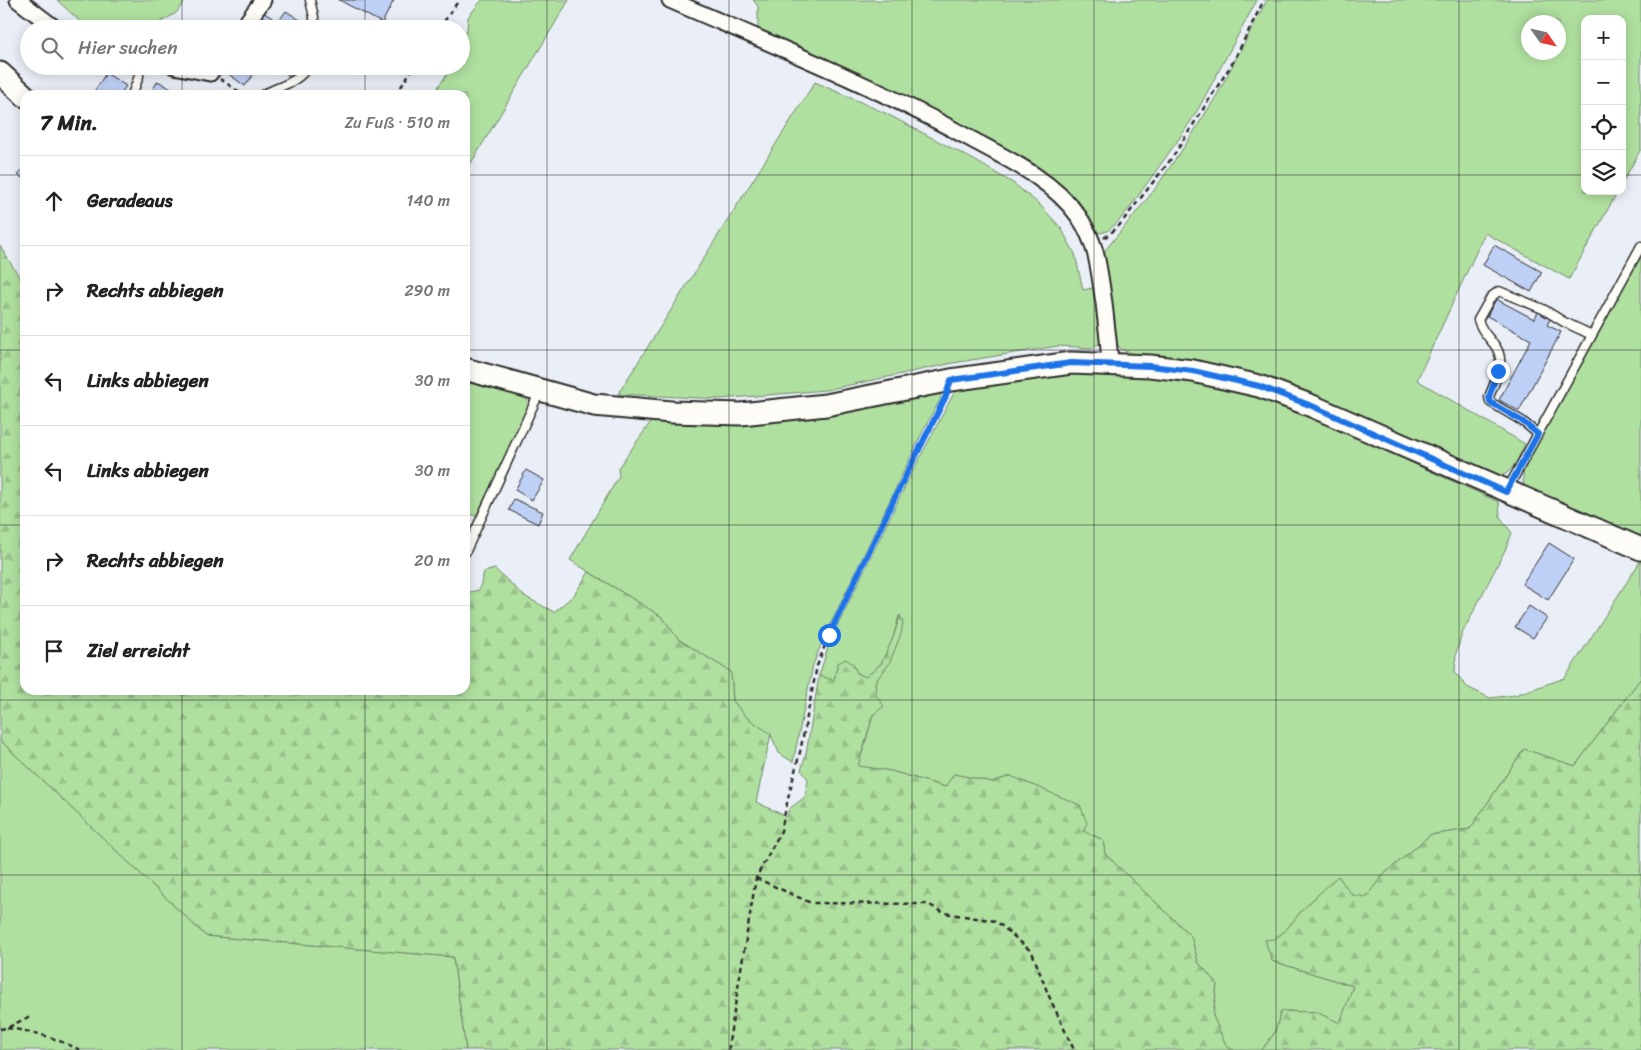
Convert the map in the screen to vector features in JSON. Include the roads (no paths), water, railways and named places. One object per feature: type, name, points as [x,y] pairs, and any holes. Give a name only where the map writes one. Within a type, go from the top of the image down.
[{"type":"main road","points":[[0,73],[20,91]]},
{"type":"main road","points":[[470,370],[594,405],[671,412],[741,414],[826,405],[951,380],[1071,363],[1150,366],[1193,371],[1259,386],[1312,406],[1506,492],[1641,549]]},
{"type":"street","points":[[18,0],[44,20]]},
{"type":"street","points":[[249,20],[263,0]]},
{"type":"street","points":[[670,0],[885,94],[1006,158],[1054,190],[1079,217],[1094,245],[1109,343],[1110,364]]},
{"type":"lane","points":[[310,0],[314,20]]},
{"type":"lane","points":[[134,90],[138,75]]},
{"type":"lane","points":[[272,90],[301,75]]},
{"type":"lane","points":[[1506,492],[1641,246]]},
{"type":"lane","points":[[1538,434],[1522,421],[1490,402],[1489,397],[1502,358],[1499,349],[1480,327],[1478,320],[1491,297],[1499,291],[1543,308],[1564,322],[1592,335]]},
{"type":"lane","points":[[470,542],[540,390]]}]
